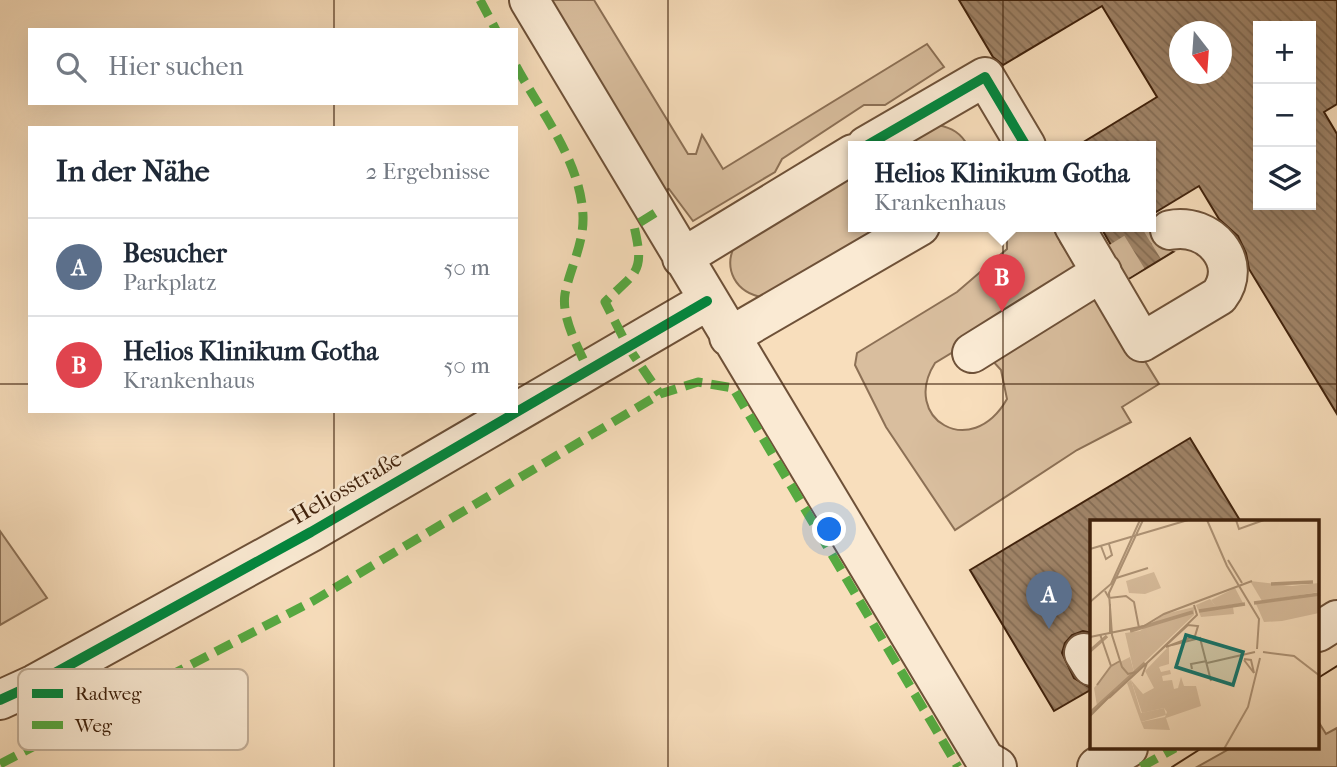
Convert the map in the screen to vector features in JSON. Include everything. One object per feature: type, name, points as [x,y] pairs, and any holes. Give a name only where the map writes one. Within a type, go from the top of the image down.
[{"type":"street","points":[[528,0],[985,760],[997,767]]},
{"type":"street","points":[[875,141],[985,77],[1023,141]]},
{"type":"street","points":[[682,258],[848,156]]},
{"type":"street","points":[[1078,232],[1142,342],[1219,296],[1227,286],[1226,262],[1212,239],[1192,228],[1170,230]]},
{"type":"street","points":[[729,337],[910,232]]},
{"type":"street","points":[[972,353],[1102,272]]},
{"type":"street","name":"Heliosstraße","points":[[518,411],[707,301]]},
{"type":"street","name":"Heliosstraße","points":[[62,669],[311,532],[515,413]]},
{"type":"street","points":[[1320,631],[1337,620]]},
{"type":"street","name":"Heliosstraße","points":[[0,700],[18,692]]},
{"type":"street","points":[[1097,767],[1125,750]]},
{"type":"shaded area","points":[[546,0],[594,0],[688,154],[696,154],[702,135],[723,169],[927,44],[944,67],[885,105],[864,105],[782,159],[775,172],[693,221],[669,189],[661,192]]},
{"type":"shaded area","points":[[938,125],[956,132],[964,141],[902,141]]},
{"type":"shaded area","points":[[848,171],[848,232],[882,232],[765,298],[746,291],[734,278],[730,261],[736,242]]},
{"type":"shaded area","points":[[1004,232],[1060,232],[1060,242],[1082,274],[935,363],[927,383],[926,401],[933,415],[944,425],[959,430],[976,428],[992,418],[1007,399],[1001,370],[990,358],[1098,285],[1159,384],[1122,407],[1131,422],[1077,450],[955,530],[886,427],[855,365],[857,353],[957,292],[1007,249],[1007,235]]},
{"type":"shaded area","points":[[0,531],[47,598],[0,625]]},
{"type":"shaded area","points":[[1320,724],[1326,734],[1337,728],[1337,767],[1197,767],[1227,750],[1320,750]]},
{"type":"building","points":[[959,0],[1337,0],[1337,104],[1324,112],[1337,134],[1337,414],[1249,269],[1246,253],[1238,236],[1219,219],[1199,186],[1156,212],[1156,141],[1085,141],[1157,97],[1102,6],[1003,65],[993,57]]},
{"type":"building","points":[[1103,232],[1150,232],[1152,243],[1161,250],[1173,252],[1130,278]]},
{"type":"building","points":[[1190,438],[1240,520],[1090,520],[1090,633],[1083,631],[1072,635],[1065,643],[1062,653],[1074,678],[1090,690],[1054,711],[970,570]]},
{"type":"tunnel","points":[[1102,272],[1170,230]]},
{"type":"tram line","points":[[1320,677],[1337,666]]},
{"type":"tram line","points":[[1172,767],[1199,750]]},
{"type":"marked path","points":[[480,0],[495,28]]},
{"type":"marked path","points":[[518,69],[568,157],[581,196],[583,226],[564,303],[572,333],[588,370]]},
{"type":"marked path","points":[[655,213],[634,226],[639,254],[636,270],[605,302],[628,347],[660,394]]},
{"type":"marked path","points":[[182,669],[313,601],[660,394],[698,382],[733,388],[958,767]]},
{"type":"marked path","points":[[0,764],[27,750]]},
{"type":"marked path","points":[[1141,767],[1171,750]]},
{"type":"cycle path","points":[[875,141],[985,77],[1023,141]]},
{"type":"cycle path","points":[[518,411],[707,301]]},
{"type":"cycle path","points":[[62,669],[311,532],[515,413]]},
{"type":"cycle path","points":[[0,700],[18,692]]},
{"type":"place","name":"Helios Klinikum Gotha","points":[[1002,312]]},
{"type":"place","name":"Besucher","points":[[1049,629]]}]
